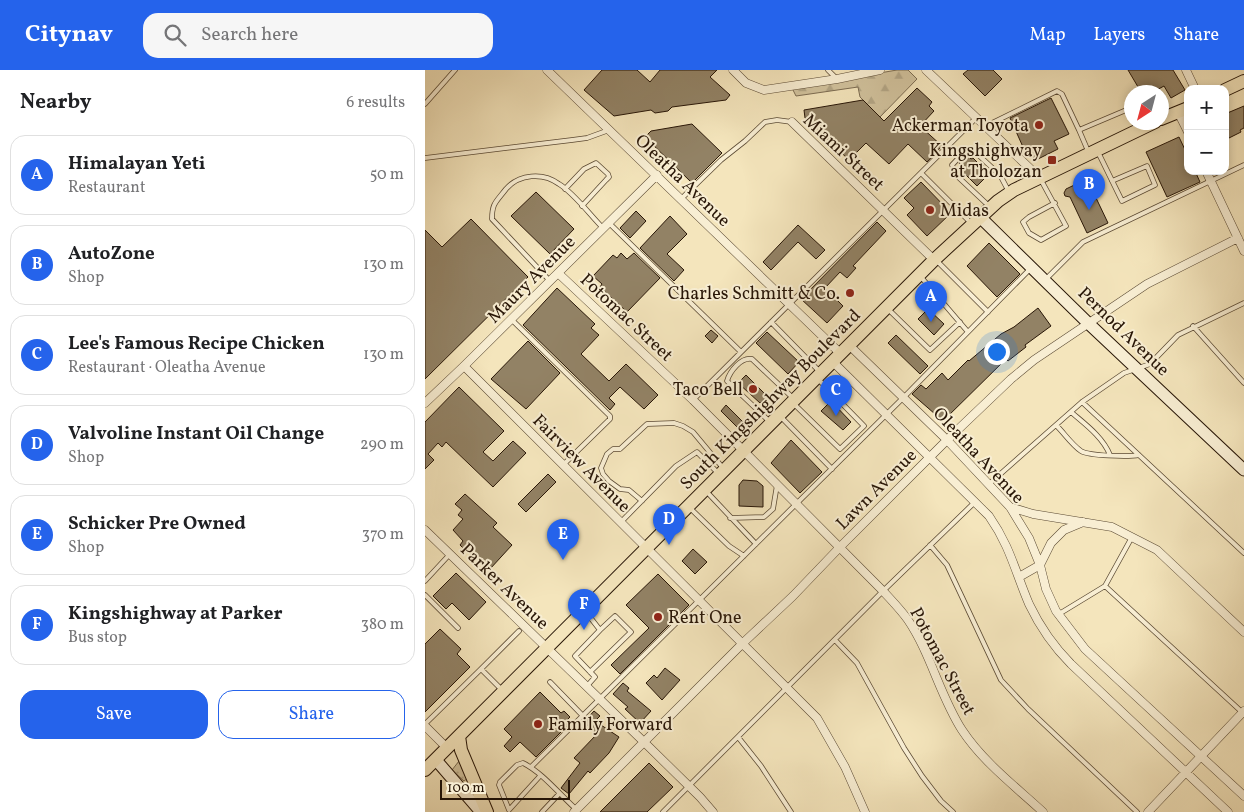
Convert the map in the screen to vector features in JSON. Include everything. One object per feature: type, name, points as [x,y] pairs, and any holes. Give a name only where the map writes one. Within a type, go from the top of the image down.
[{"type":"main road","points":[[1229,88],[1244,81]]},
{"type":"main road","points":[[1169,116],[1183,110]]},
{"type":"main road","name":"South Kingshighway Boulevard","points":[[425,770],[793,401],[976,221],[1010,193],[1138,130]]},
{"type":"main road","points":[[459,736],[461,750],[487,812]]},
{"type":"street","name":"Oleatha Avenue","points":[[547,70],[841,354],[903,398],[947,440],[1010,507],[1029,538],[1041,566],[1046,589],[1058,614],[1085,648],[1244,796]]},
{"type":"street","points":[[733,70],[746,83],[764,90],[837,79],[880,70]]},
{"type":"street","points":[[926,70],[1040,178]]},
{"type":"street","points":[[1186,70],[1193,85]]},
{"type":"street","points":[[1183,110],[1188,130]]},
{"type":"street","name":"Miami Street","points":[[792,122],[935,260]]},
{"type":"street","points":[[1208,175],[1244,251]]},
{"type":"street","name":"Maury Avenue","points":[[425,402],[657,176]]},
{"type":"street","name":"Pernod Avenue","points":[[976,221],[1032,267],[1088,323],[1244,470]]},
{"type":"street","name":"Lawn Avenue","points":[[577,811],[743,643],[793,596],[947,440],[1011,379],[1034,360],[1147,284],[1238,238]]},
{"type":"street","name":"Potomac Street","points":[[558,273],[693,400],[883,591],[908,620],[927,656],[955,719],[964,733],[983,757],[1043,812]]},
{"type":"street","name":"Oleatha Avenue","points":[[841,354],[886,415],[975,502],[1001,532],[1033,610],[1051,643],[1228,812]]},
{"type":"street","name":"Fairview Avenue","points":[[464,366],[817,718],[845,767],[865,812]]},
{"type":"street","points":[[1010,507],[1033,514],[1085,521],[1112,527],[1157,550],[1244,632]]},
{"type":"street","points":[[1019,577],[1041,566],[1051,543],[1064,530],[1085,521]]},
{"type":"street","name":"Parker Avenue","points":[[425,530],[547,647],[713,812]]},
{"type":"street","points":[[1148,812],[1244,713]]},
{"type":"street","points":[[425,725],[447,748]]},
{"type":"street","points":[[436,760],[481,812]]},
{"type":"lane","points":[[425,104],[455,70]]},
{"type":"lane","points":[[828,70],[837,79]]},
{"type":"lane","points":[[985,126],[1057,91],[1062,94],[1079,130],[1112,181],[1122,201],[1155,185],[1147,166],[1112,181]]},
{"type":"lane","points":[[1079,130],[1124,111]]},
{"type":"lane","points":[[693,400],[976,118]]},
{"type":"lane","name":"Miami Street","points":[[681,199],[721,160],[765,122],[777,120],[792,122]]},
{"type":"lane","points":[[425,158],[579,139],[609,130]]},
{"type":"lane","points":[[991,208],[956,175],[952,165],[967,149],[973,150],[1000,175],[1010,193]]},
{"type":"lane","points":[[565,189],[584,169],[595,163],[608,174],[609,177],[582,206]]},
{"type":"lane","points":[[1045,280],[1083,242],[1244,165]]},
{"type":"lane","points":[[921,173],[976,221]]},
{"type":"lane","points":[[550,281],[492,220],[492,207],[510,185],[526,176],[544,177],[559,183],[741,352]]},
{"type":"lane","points":[[1040,178],[1055,203],[1066,226],[1041,240],[1029,233],[1023,222],[1029,216],[1055,203]]},
{"type":"lane","points":[[935,260],[988,312]]},
{"type":"lane","points":[[531,767],[700,601],[1032,267]]},
{"type":"lane","points":[[919,276],[968,332]]},
{"type":"lane","points":[[989,484],[1082,402],[1124,373],[1150,364],[1178,335],[1193,326],[1244,303]]},
{"type":"lane","points":[[887,308],[930,350],[960,322]]},
{"type":"lane","points":[[511,319],[610,416],[610,419],[563,466]]},
{"type":"lane","points":[[771,322],[864,426],[840,449],[753,359],[745,358],[730,374],[727,381],[775,419],[832,469]]},
{"type":"lane","points":[[1193,326],[1244,383]]},
{"type":"lane","points":[[1082,402],[1244,553]]},
{"type":"lane","points":[[1071,412],[1094,432],[1110,455]]},
{"type":"lane","points":[[642,501],[629,490],[620,490],[609,481],[601,468],[607,454],[613,449],[620,449],[647,424],[674,423],[693,432],[722,472]]},
{"type":"lane","points":[[1056,425],[1082,452],[1131,457],[1139,455]]},
{"type":"lane","points":[[620,523],[676,466],[697,452],[722,472]]},
{"type":"lane","points":[[731,518],[764,517],[773,509],[777,483]]},
{"type":"lane","points":[[704,490],[756,544]]},
{"type":"lane","points":[[663,812],[929,545],[975,502]]},
{"type":"lane","points":[[688,506],[729,546],[744,556]]},
{"type":"lane","points":[[1058,614],[1105,586],[1132,537]]},
{"type":"lane","points":[[929,545],[947,564],[1001,680],[1028,709],[1137,812]]},
{"type":"lane","points":[[425,580],[450,554]]},
{"type":"lane","points":[[1105,586],[1244,713]]},
{"type":"lane","points":[[426,598],[457,628]]},
{"type":"lane","points":[[584,610],[600,630]]},
{"type":"lane","points":[[586,686],[595,677],[590,672],[581,662],[575,656],[615,616],[631,632],[590,672]]},
{"type":"lane","points":[[425,725],[519,631]]},
{"type":"lane","points":[[835,640],[857,663],[921,776],[941,801],[953,812]]},
{"type":"lane","points":[[571,671],[581,662]]},
{"type":"lane","points":[[481,669],[503,691]]},
{"type":"lane","points":[[550,682],[583,716]]},
{"type":"lane","points":[[738,737],[761,766],[791,812]]},
{"type":"lane","points":[[540,776],[509,811],[499,785],[519,763],[531,767],[577,811]]},
{"type":"lane","points":[[542,812],[559,794]]},
{"type":"green space","points":[[897,70],[908,70],[917,79],[880,117],[860,97],[858,87],[796,96],[792,88]]},
{"type":"green space","points":[[459,761],[468,778],[464,781],[452,770]]},
{"type":"building","points":[[602,70],[637,70],[650,82],[660,70],[717,70],[710,77],[730,95],[726,100],[672,107],[668,111],[655,113],[651,110],[614,116],[584,90]]},
{"type":"building","points":[[968,70],[993,70],[1002,79],[985,96],[963,74]]},
{"type":"building","points":[[1128,70],[1173,70],[1184,91],[1171,98],[1169,85],[1137,85]]},
{"type":"building","points":[[917,88],[932,102],[929,106],[934,111],[920,126],[942,146],[927,162],[908,144],[889,164],[866,143],[849,160],[805,118],[804,110],[863,100],[884,121]]},
{"type":"building","name":"Ackerman Toyota","points":[[1051,98],[1069,134],[1054,141],[1058,149],[1036,160],[1023,147],[1010,118]]},
{"type":"building","points":[[1244,106],[1244,128],[1240,130],[1241,132],[1229,138],[1229,130],[1229,112]]},
{"type":"building","points":[[692,124],[722,153],[692,183],[645,137],[651,131]]},
{"type":"building","points":[[1179,137],[1184,148],[1184,175],[1197,175],[1200,182],[1167,197],[1146,152]]},
{"type":"building","points":[[967,155],[981,166],[982,164],[987,169],[985,171],[989,174],[977,186],[961,170],[963,168],[959,163]]},
{"type":"building","points":[[1087,179],[1108,223],[1087,233],[1070,197],[1065,196],[1064,193],[1066,189]]},
{"type":"building","name":"Midas","points":[[921,182],[951,213],[927,236],[907,215],[914,208],[904,198]]},
{"type":"building","points":[[536,192],[574,229],[550,254],[511,216]]},
{"type":"building","points":[[636,211],[646,221],[630,238],[620,228]]},
{"type":"building","points":[[670,216],[687,234],[667,254],[684,270],[674,281],[640,248]]},
{"type":"building","points":[[471,219],[528,277],[425,379],[425,230],[442,247]]},
{"type":"building","points":[[877,222],[886,231],[853,266],[856,268],[847,278],[840,272],[825,288],[843,306],[827,323],[801,299]]},
{"type":"building","points":[[798,225],[825,250],[816,259],[798,242],[771,270],[763,262]]},
{"type":"building","points":[[989,243],[1020,274],[997,297],[967,266]]},
{"type":"building","points":[[621,253],[627,259],[634,253],[660,278],[627,312],[600,287],[602,284],[593,276],[613,255],[617,258]]},
{"type":"building","points":[[557,288],[595,324],[591,328],[599,335],[581,354],[609,381],[626,364],[658,395],[644,409],[620,387],[609,398],[615,404],[610,410],[523,325]]},
{"type":"building","points":[[1038,308],[1051,326],[1025,345],[1026,347],[1008,361],[1006,359],[943,421],[912,394],[921,385],[926,389],[942,373],[948,380],[968,360]]},
{"type":"building","points":[[928,309],[944,324],[934,335],[918,319]]},
{"type":"building","points":[[711,330],[718,336],[712,343],[705,336]]},
{"type":"building","points":[[767,332],[799,362],[788,374],[756,343]]},
{"type":"building","points":[[896,335],[928,366],[920,374],[888,343]]},
{"type":"building","points":[[528,341],[560,373],[526,409],[491,379]]},
{"type":"building","name":"Taco Bell","points":[[746,375],[767,396],[760,403],[738,383]]},
{"type":"building","points":[[459,387],[504,431],[483,452],[493,461],[513,441],[526,453],[493,487],[446,442],[442,447],[438,443],[428,454],[434,460],[425,469],[425,422]]},
{"type":"building","points":[[831,401],[851,422],[843,430],[821,411]]},
{"type":"building","points":[[726,405],[744,423],[738,428],[721,411]]},
{"type":"building","points":[[791,440],[822,472],[800,493],[771,463]]},
{"type":"building","points":[[548,474],[556,482],[526,512],[518,504]]},
{"type":"building","points":[[743,480],[757,481],[763,486],[763,507],[739,506],[739,485]]},
{"type":"building","points":[[465,494],[497,523],[493,527],[512,545],[490,569],[470,550],[468,553],[460,545],[463,541],[453,530],[463,519],[458,515],[462,510],[455,504]]},
{"type":"building","points":[[693,549],[707,562],[695,574],[682,561]]},
{"type":"building","points":[[456,573],[486,602],[469,620],[452,603],[446,609],[433,596]]},
{"type":"building","name":"Rent One","points":[[658,574],[689,605],[620,674],[611,665],[649,628],[626,605]]},
{"type":"building","points":[[440,629],[461,649],[457,654],[470,667],[425,712],[425,644]]},
{"type":"building","points":[[665,668],[680,680],[662,700],[646,683],[654,675],[657,678]]},
{"type":"building","points":[[623,683],[629,688],[627,691],[651,711],[640,723],[625,709],[628,707],[613,694]]},
{"type":"building","points":[[540,692],[561,713],[564,711],[570,717],[567,720],[570,723],[536,757],[520,742],[510,752],[504,746],[512,737],[504,729]]},
{"type":"building","points":[[594,711],[600,716],[595,721],[619,737],[609,753],[590,773],[588,771],[569,794],[561,788],[580,763],[574,758],[597,734],[584,722]]},
{"type":"building","points":[[649,763],[673,787],[647,812],[600,812]]},
{"type":"place","name":"Ackerman Toyota","points":[[1039,125]]},
{"type":"place","name":"Kingshighway at Tholozan","points":[[1052,160]]},
{"type":"place","name":"Midas","points":[[930,210]]},
{"type":"place","name":"AutoZone","points":[[1089,210]]},
{"type":"place","name":"Charles Schmitt & Co.","points":[[850,293]]},
{"type":"place","name":"Himalayan Yeti","points":[[931,322]]},
{"type":"place","name":"Taco Bell","points":[[753,389]]},
{"type":"place","name":"Lee's Famous Recipe Chicken","points":[[836,416]]},
{"type":"place","name":"Valvoline Instant Oil Change","points":[[669,545]]},
{"type":"place","name":"Schicker Pre Owned","points":[[563,560]]},
{"type":"place","name":"Rent One","points":[[658,617]]},
{"type":"place","name":"Kingshighway at Parker","points":[[584,630]]},
{"type":"place","name":"Family Forward","points":[[538,724]]}]
